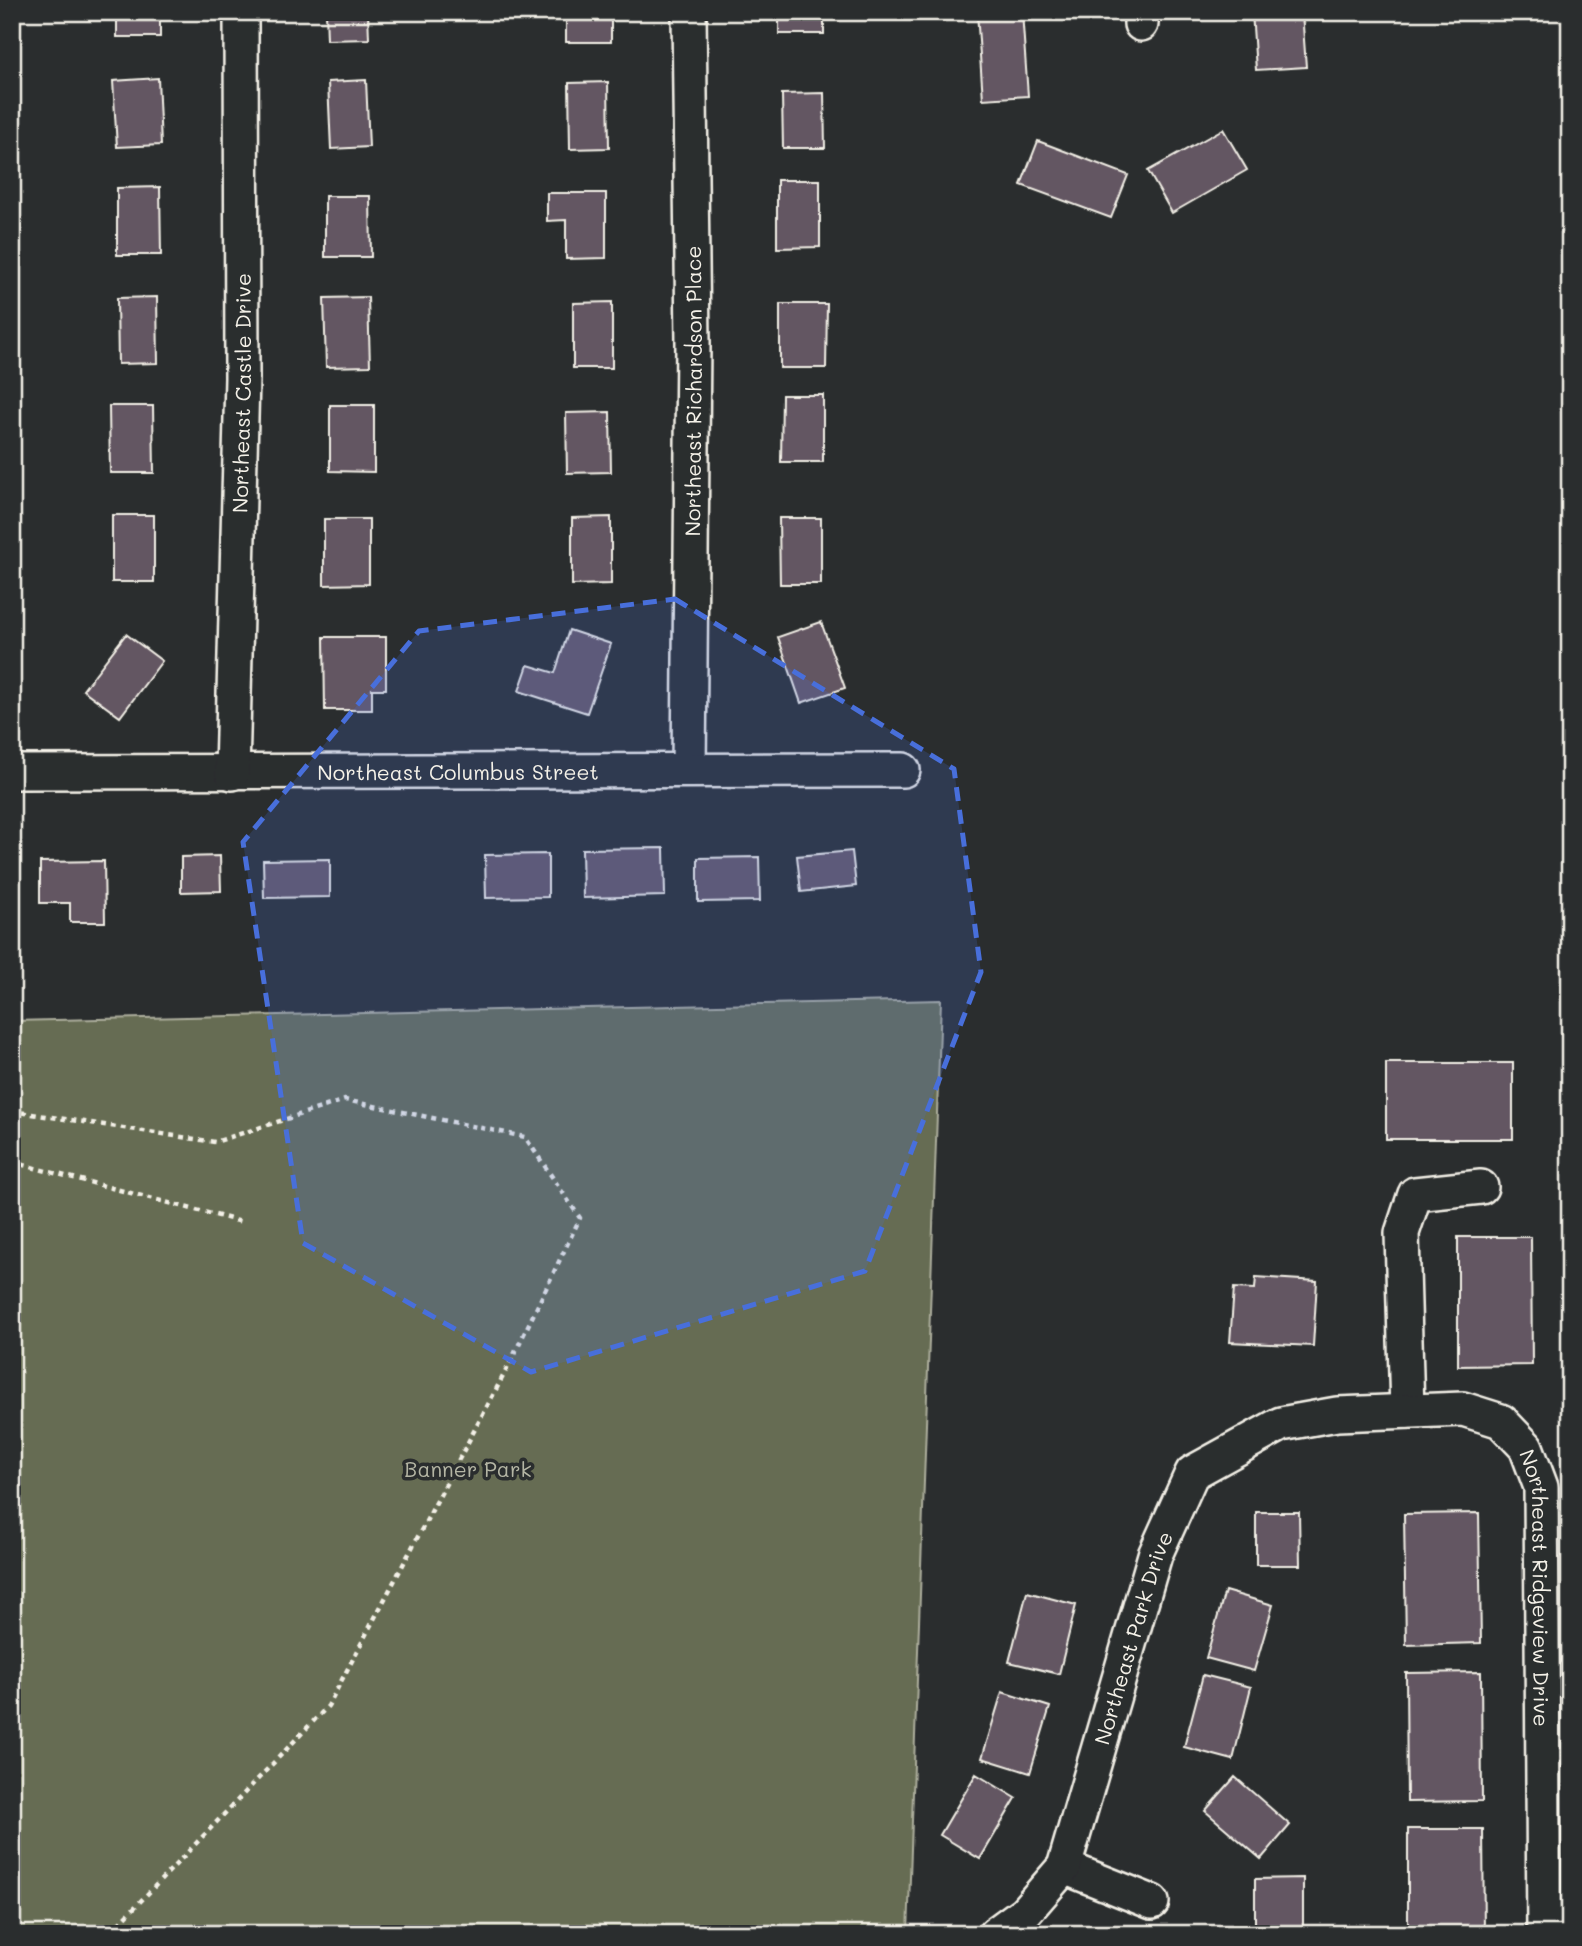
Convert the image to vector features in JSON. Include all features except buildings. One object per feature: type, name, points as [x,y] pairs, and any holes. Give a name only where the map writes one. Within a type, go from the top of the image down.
[{"type":"street","name":"Northeast Castle Drive","points":[[232,773],[242,378],[241,12]]},
{"type":"street","name":"Northeast Richardson Place","points":[[689,12],[693,343],[689,769]]},
{"type":"street","name":"Northeast Columbus Street","points":[[12,772],[903,770]]},
{"type":"street","points":[[1408,1411],[1402,1233],[1415,1194],[1481,1187]]},
{"type":"street","name":"Northeast Ridgeview Drive","points":[[1337,1414],[1463,1409],[1501,1421],[1526,1447],[1541,1487],[1545,1934]]},
{"type":"street","name":"Northeast Park Drive","points":[[995,1934],[1025,1912],[1064,1867],[1155,1555],[1192,1473],[1281,1424],[1337,1414]]},
{"type":"street","points":[[1064,1867],[1152,1902]]},
{"type":"path","points":[[12,1111],[215,1142],[345,1100],[525,1137],[580,1218],[509,1365],[328,1706],[109,1934]]},
{"type":"path","points":[[12,1162],[242,1222]]},
{"type":"highlighted area","points":[[675,599],[954,769],[981,972],[865,1271],[531,1372],[303,1243],[243,842],[419,631]]},
{"type":"green space","name":"Banner Park","points":[[941,1000],[908,1934],[12,1934],[12,1021]]}]
